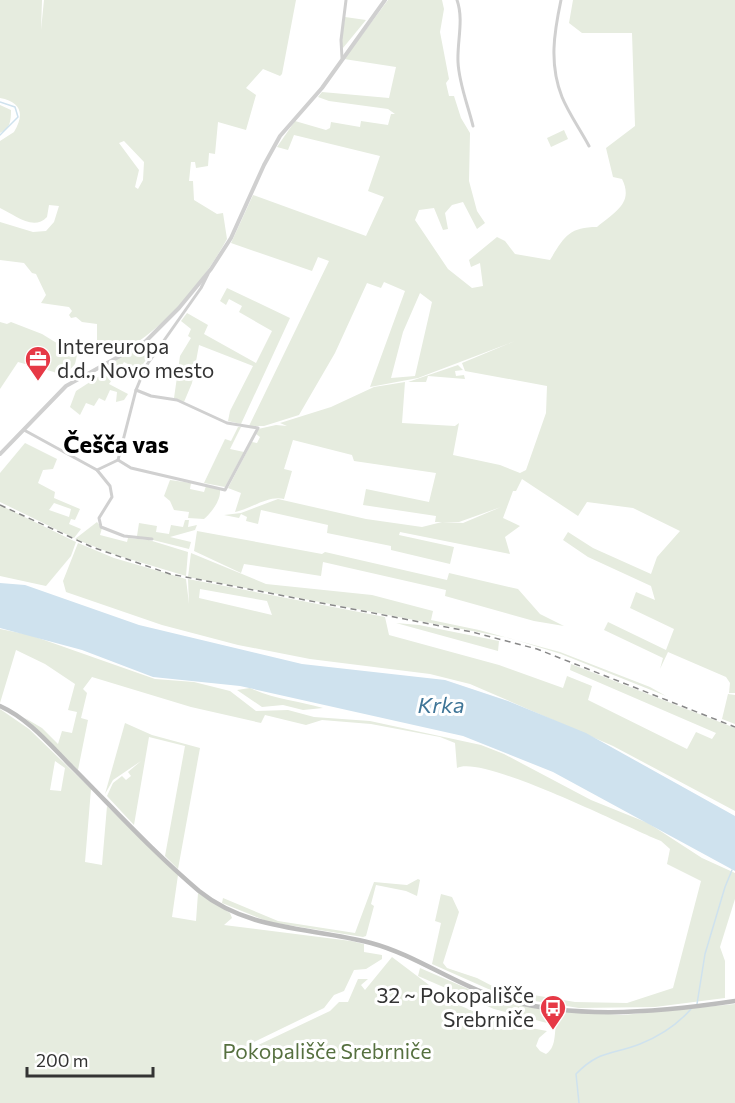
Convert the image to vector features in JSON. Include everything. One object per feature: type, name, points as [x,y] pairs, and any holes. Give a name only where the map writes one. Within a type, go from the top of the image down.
[{"type":"main road","points":[[0,706],[34,729],[177,872],[202,893],[235,914],[274,926],[373,943],[401,953],[470,987],[509,1000],[596,1011],[649,1011],[735,1001]]},
{"type":"street","points":[[342,58],[340,40],[346,0]]},
{"type":"street","points":[[118,460],[136,390],[146,366],[201,288],[231,238],[274,147],[385,0]]},
{"type":"street","points":[[457,0],[460,17],[460,81],[473,126]]},
{"type":"street","points":[[561,0],[554,35],[556,77],[562,96],[589,146]]},
{"type":"street","points":[[0,454],[22,429],[76,379],[134,348],[153,335],[211,269]]},
{"type":"street","points":[[118,460],[131,468],[225,490],[258,428],[227,423],[177,400],[151,396],[136,390]]},
{"type":"street","points":[[22,429],[97,470],[112,492],[111,503],[99,518],[99,524],[116,534],[152,539]]},
{"type":"street","points":[[97,470],[118,460]]},
{"type":"green space","points":[[0,0],[42,0],[41,30],[44,0],[296,0],[282,74],[280,76],[263,69],[246,88],[256,95],[246,130],[218,122],[215,154],[209,153],[208,166],[196,168],[195,162],[191,162],[189,181],[193,181],[194,200],[217,214],[223,213],[227,239],[207,271],[183,301],[155,328],[125,350],[124,340],[105,349],[97,350],[97,324],[82,322],[76,317],[71,318],[69,315],[72,311],[69,307],[41,303],[46,295],[36,274],[32,273],[24,263],[0,260],[0,222],[33,232],[46,231],[54,222],[59,206],[49,205],[47,217],[36,223],[24,220],[0,208],[0,141],[14,132],[20,114],[13,102],[0,98]],"holes":[[[124,141],[144,162],[143,180],[138,189],[135,187],[139,170],[119,143]]]},
{"type":"green space","points":[[388,0],[442,0],[444,9],[440,32],[449,79],[446,83],[449,96],[454,96],[461,118],[470,133],[469,181],[477,211],[485,223],[477,229],[463,202],[452,205],[445,213],[448,229],[443,230],[434,208],[419,210],[415,220],[448,269],[472,288],[483,286],[480,263],[471,267],[469,260],[497,237],[505,241],[515,254],[550,260],[568,235],[580,229],[597,227],[616,212],[624,201],[625,187],[622,179],[613,177],[606,148],[635,126],[632,33],[582,33],[569,23],[573,0],[735,0],[735,693],[729,693],[730,683],[726,677],[668,652],[660,669],[663,658],[604,630],[608,622],[666,650],[674,629],[630,608],[636,592],[655,600],[651,586],[588,557],[563,540],[568,532],[593,548],[651,574],[657,557],[680,531],[633,508],[587,502],[578,516],[522,479],[516,491],[513,491],[503,518],[520,526],[505,537],[510,554],[400,532],[399,535],[454,547],[450,564],[391,550],[391,546],[327,533],[328,525],[261,510],[258,524],[246,521],[247,517],[241,514],[239,518],[224,515],[241,513],[278,499],[366,519],[422,527],[442,522],[435,522],[436,516],[363,505],[366,489],[429,502],[436,473],[354,461],[352,455],[293,440],[284,469],[292,471],[284,499],[278,498],[272,499],[235,512],[241,493],[228,488],[252,442],[257,443],[260,437],[256,434],[258,429],[276,425],[287,426],[280,423],[331,407],[374,387],[405,382],[402,423],[455,426],[459,423],[453,455],[500,465],[520,473],[526,470],[546,413],[547,386],[465,371],[462,363],[515,341],[418,378],[370,387],[405,291],[384,282],[381,288],[367,283],[335,353],[299,415],[264,426],[249,426],[329,261],[318,257],[312,271],[231,243],[253,195],[366,236],[384,197],[368,191],[380,156],[294,135],[288,150],[277,147],[295,121],[326,130],[330,128],[331,122],[360,127],[361,121],[388,125],[391,114],[395,114],[388,109],[329,101],[318,97],[322,92],[389,98],[396,67],[344,59]],"holes":[[[420,293],[432,302],[415,376],[391,378],[403,332]],[[501,507],[463,523],[442,522],[459,522]]]},
{"type":"green space","points":[[345,17],[366,20],[343,48],[341,45]]},
{"type":"green space","points":[[0,105],[11,110],[11,118],[6,129],[0,133]]},
{"type":"green space","points":[[564,130],[568,139],[551,147],[547,138]]},
{"type":"green space","points":[[227,288],[290,318],[241,424],[228,421],[230,411],[253,366],[199,345],[192,383],[184,402],[174,398],[180,356],[191,338],[188,336],[191,329],[181,321],[187,313],[208,325],[204,334],[256,363],[272,331],[239,312],[242,306],[229,299],[226,305],[220,301]]},
{"type":"green space","points":[[0,322],[7,324],[11,322],[42,334],[68,350],[68,354],[77,355],[75,364],[67,373],[67,380],[54,372],[18,362],[0,389]]},
{"type":"green space","points":[[149,341],[156,345],[139,370],[124,362],[109,384],[128,394],[124,400],[116,402],[117,392],[110,390],[105,401],[99,398],[94,406],[86,403],[80,415],[70,407],[76,391],[104,373],[107,364]]},
{"type":"green space","points":[[458,365],[463,370],[455,371],[456,376],[464,375],[465,379],[428,376],[426,382],[408,382]]},
{"type":"green space","points":[[238,427],[241,427],[230,449],[244,452],[225,487],[204,483],[225,439],[231,441]]},
{"type":"green space","points":[[25,443],[57,459],[53,469],[43,470],[38,483],[55,492],[54,498],[80,509],[75,520],[71,519],[69,524],[81,529],[74,538],[0,502],[0,473]],"holes":[[[54,503],[71,509],[69,517],[49,510]]]},
{"type":"green space","points":[[170,480],[191,483],[190,489],[204,492],[206,486],[220,490],[220,494],[213,509],[204,519],[188,518],[189,512],[174,510],[170,501],[164,496]]},
{"type":"green space","points":[[0,505],[76,542],[71,556],[46,586],[0,576]]},
{"type":"green space","points":[[185,520],[189,520],[188,527],[197,525],[195,530],[170,537],[191,542],[189,549],[137,536],[139,523],[157,526],[156,532],[169,534],[171,525],[183,527]]},
{"type":"green space","points":[[97,522],[102,528],[100,535],[127,542],[128,538],[149,540],[188,552],[186,576],[116,555],[75,539]]},
{"type":"green space","points":[[197,531],[322,554],[325,552],[447,580],[449,573],[518,589],[540,614],[564,626],[534,621],[445,596],[446,590],[323,562],[321,576],[244,564],[241,573],[194,551]]},
{"type":"green space","points":[[78,543],[114,558],[186,579],[189,604],[188,579],[385,617],[389,635],[499,665],[563,688],[567,676],[592,686],[588,700],[687,749],[696,732],[712,739],[716,733],[570,670],[571,664],[735,728],[735,811],[613,746],[470,684],[430,674],[310,659],[238,645],[162,625],[66,592],[63,581]],"holes":[[[200,589],[267,601],[272,615],[199,598]]]},
{"type":"green space","points":[[191,553],[266,584],[372,595],[433,611],[431,620],[507,638],[188,577]]},
{"type":"green space","points":[[396,623],[419,625],[499,641],[498,651]]},
{"type":"green space","points":[[0,629],[30,635],[155,679],[194,682],[230,691],[256,711],[288,710],[314,717],[370,721],[481,745],[504,754],[591,800],[648,823],[702,858],[735,873],[735,899],[720,947],[725,961],[725,998],[655,1007],[579,1008],[504,996],[432,964],[441,923],[435,921],[441,894],[452,897],[459,912],[443,963],[447,968],[477,978],[498,989],[575,1002],[627,1003],[673,988],[701,881],[667,864],[670,849],[661,841],[524,782],[472,767],[457,768],[455,743],[440,737],[371,724],[322,720],[306,725],[265,715],[261,723],[191,707],[92,677],[83,689],[87,693],[81,718],[88,720],[78,770],[25,718],[42,728],[58,744],[62,731],[72,733],[77,712],[68,710],[75,684],[45,664],[16,650],[0,703]]},
{"type":"green space","points":[[513,639],[560,652],[650,687],[666,696],[561,654]]},
{"type":"green space","points":[[250,688],[323,708],[303,710],[283,705],[262,707],[237,690]]},
{"type":"green space","points":[[728,694],[735,695],[735,724],[722,719]]},
{"type":"green space","name":"Pokopališče Srebrniče","points":[[0,709],[29,729],[91,789],[85,862],[102,865],[107,806],[178,875],[172,917],[196,921],[198,893],[230,913],[232,918],[224,925],[351,941],[364,944],[364,952],[382,955],[382,959],[366,969],[354,970],[344,991],[334,995],[324,1008],[248,1045],[239,1054],[330,1011],[339,1002],[348,1002],[358,979],[368,979],[361,985],[365,990],[392,957],[429,985],[429,992],[498,1022],[547,1031],[539,1038],[536,1046],[546,1054],[553,1045],[556,1022],[561,1011],[623,1015],[735,1004],[735,1103],[0,1103]],"holes":[[[55,761],[65,768],[61,791],[50,790]]]},
{"type":"green space","points":[[125,723],[152,735],[200,748],[178,869],[165,856],[185,746],[149,737],[134,825],[107,796],[113,783],[122,776],[126,780],[131,776],[128,772],[141,761],[113,780],[105,794]]},
{"type":"green space","points":[[420,880],[417,896],[406,891],[376,885],[371,904],[374,906],[366,936],[363,937],[269,922],[222,903],[223,898],[278,921],[355,933],[374,882],[407,885]]},
{"type":"green space","points":[[420,968],[487,997],[548,1010],[551,1013],[547,1023],[494,1009],[418,976]]},
{"type":"water","name":"Krka","points":[[0,583],[25,585],[139,625],[302,664],[445,680],[508,701],[586,733],[735,816],[735,871],[553,772],[463,736],[240,686],[153,677],[82,650],[0,628]]},
{"type":"waterway","points":[[0,102],[15,107],[18,117],[0,135]]},
{"type":"waterway","points":[[697,1004],[705,954],[732,870]]},
{"type":"waterway","points":[[579,1103],[576,1074],[584,1066],[599,1057],[640,1044],[668,1030],[691,1009]]},
{"type":"railway","points":[[0,505],[92,547],[170,574],[472,632],[537,649],[735,727]]},
{"type":"place","name":"Intereuropa d.d., Novo mesto","points":[[38,382]]},
{"type":"place","name":"32 ~ Pokopališče Srebrniče","points":[[553,1031]]},
{"type":"district","name":"Češča vas","points":[[116,445]]}]
